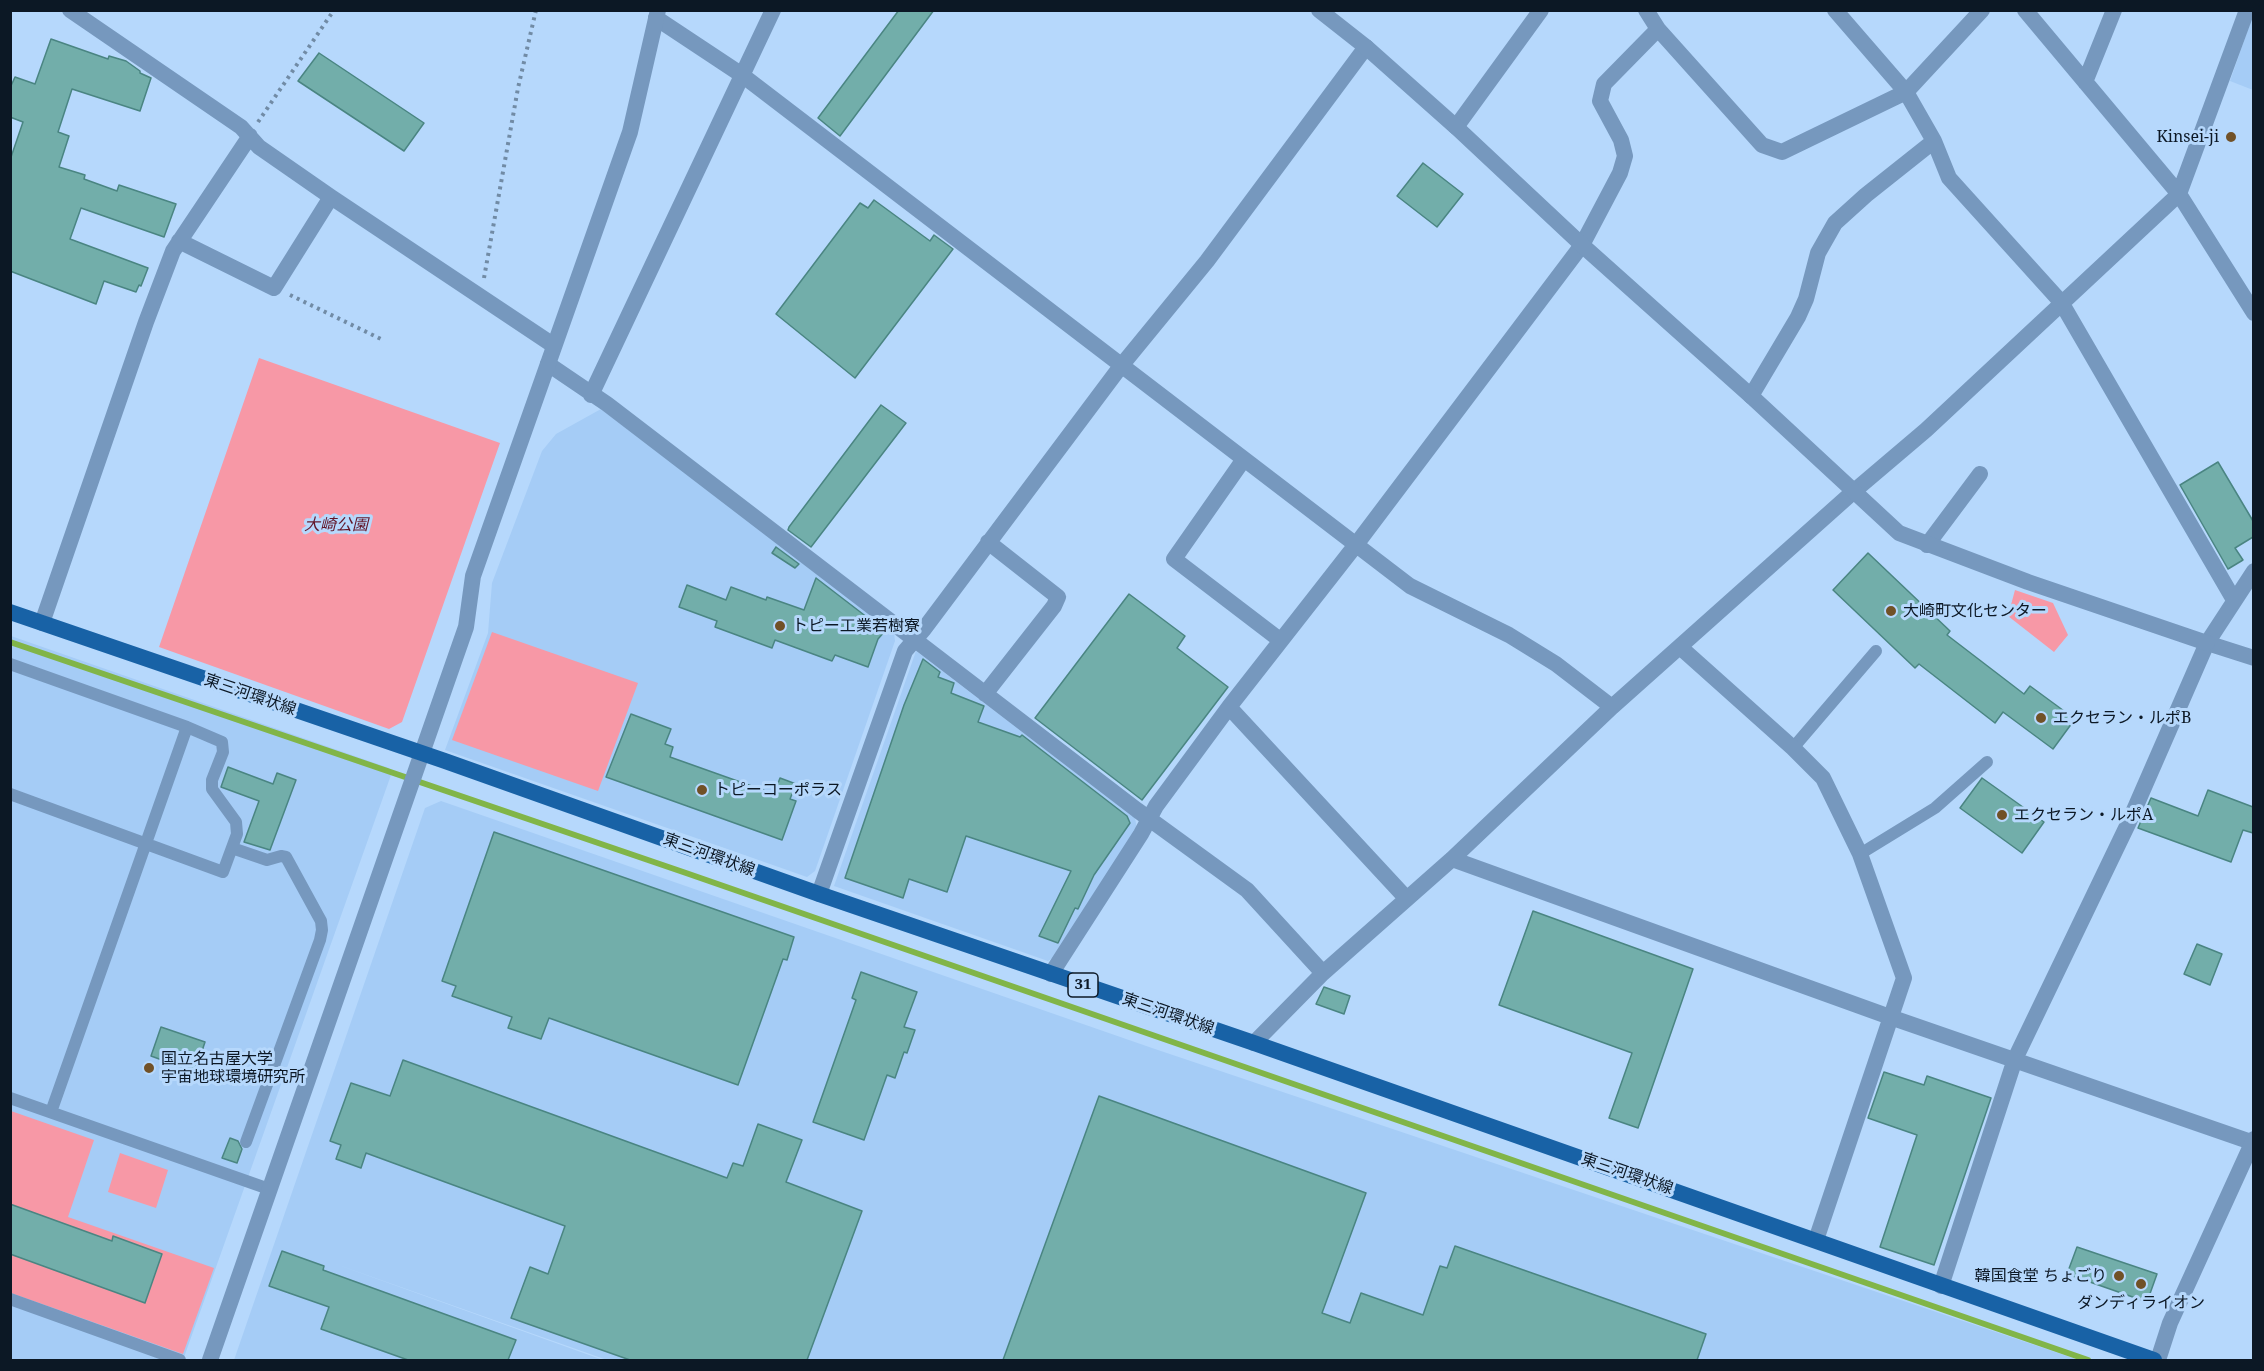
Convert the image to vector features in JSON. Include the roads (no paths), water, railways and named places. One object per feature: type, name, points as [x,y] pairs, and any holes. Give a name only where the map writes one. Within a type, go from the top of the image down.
[{"type":"main road","name":"東三河環状線","points":[[10,612],[422,753],[819,894],[1254,1043],[2156,1360]]},
{"type":"street","points":[[70,10],[241,127],[259,147],[331,197],[554,345]]},
{"type":"street","points":[[591,395],[773,10]]},
{"type":"street","points":[[1456,127],[1541,10]]},
{"type":"street","points":[[1646,10],[1658,29],[1762,145],[1782,152],[1906,92],[1982,10]]},
{"type":"street","points":[[1835,10],[1906,92],[1934,141],[1949,178],[2061,302],[2234,600]]},
{"type":"street","points":[[2025,10],[2179,194],[2253,313]]},
{"type":"street","points":[[2085,82],[2114,10]]},
{"type":"street","points":[[1254,1043],[1323,973],[1452,859],[1612,707],[1926,430],[2179,194],[2247,10]]},
{"type":"street","points":[[1330,13],[1899,533],[2028,582],[2253,658]]},
{"type":"street","points":[[210,1360],[466,627],[473,576],[630,132],[657,14],[742,75],[1410,586],[1509,635],[1556,664],[1612,707]]},
{"type":"street","points":[[1051,974],[1149,819],[1228,707],[1355,546],[1582,245],[1620,173],[1625,156],[1621,140],[1600,101],[1605,84],[1658,29]]},
{"type":"street","points":[[819,894],[905,651],[1121,366],[1207,261],[1366,47]]},
{"type":"street","points":[[42,623],[146,322],[178,241],[250,136]]},
{"type":"street","points":[[1751,396],[1798,317],[1806,298],[1818,253],[1835,223],[1934,141]]},
{"type":"street","points":[[178,241],[274,288],[331,197]]},
{"type":"street","points":[[548,364],[607,404],[1149,819],[1247,890],[1323,973]]},
{"type":"street","points":[[1244,459],[1174,559],[1281,640]]},
{"type":"street","points":[[1928,545],[1980,474]]},
{"type":"street","points":[[985,694],[1054,606],[1058,597],[988,542]]},
{"type":"street","points":[[1941,1286],[2015,1059],[2128,824],[2207,643],[2253,571]]},
{"type":"street","points":[[1680,647],[1793,748],[1823,778],[1860,854],[1904,978],[1816,1240]]},
{"type":"street","points":[[1228,707],[1407,899]]},
{"type":"street","points":[[1452,859],[1890,1017],[2253,1142],[2170,1323],[2156,1360]]},
{"type":"lane","points":[[1793,748],[1876,651]]},
{"type":"lane","points":[[10,664],[188,727],[222,742],[224,746],[212,780],[212,789],[236,822],[237,834],[223,872],[10,794]]},
{"type":"lane","points":[[51,1112],[188,727]]},
{"type":"lane","points":[[1860,854],[1935,808],[1987,762]]},
{"type":"lane","points":[[232,848],[267,860],[286,857],[321,921],[322,930],[246,1142]]},
{"type":"lane","points":[[10,1098],[269,1189]]},
{"type":"lane","points":[[10,1299],[180,1360]]},
{"type":"waterway","points":[[10,642],[686,873],[2088,1360]]},
{"type":"place","name":"Kinsei-ji","points":[[2231,137]]},
{"type":"place","name":"大崎町文化センター","points":[[1891,611]]},
{"type":"place","name":"トピー工業若樹寮","points":[[780,626]]},
{"type":"place","name":"エクセラン・ルポB","points":[[2041,718]]},
{"type":"place","name":"トピーコーポラス","points":[[702,790]]},
{"type":"place","name":"エクセラン・ルポA","points":[[2002,815]]},
{"type":"place","name":"国立名古屋大学 宇宙地球環境研究所","points":[[149,1068]]},
{"type":"place","name":"韓国食堂 ちょごり","points":[[2119,1276]]},
{"type":"place","name":"ダンディライオン","points":[[2141,1284]]},
{"type":"park label","name":"大崎公園","points":[[336,525]]}]
